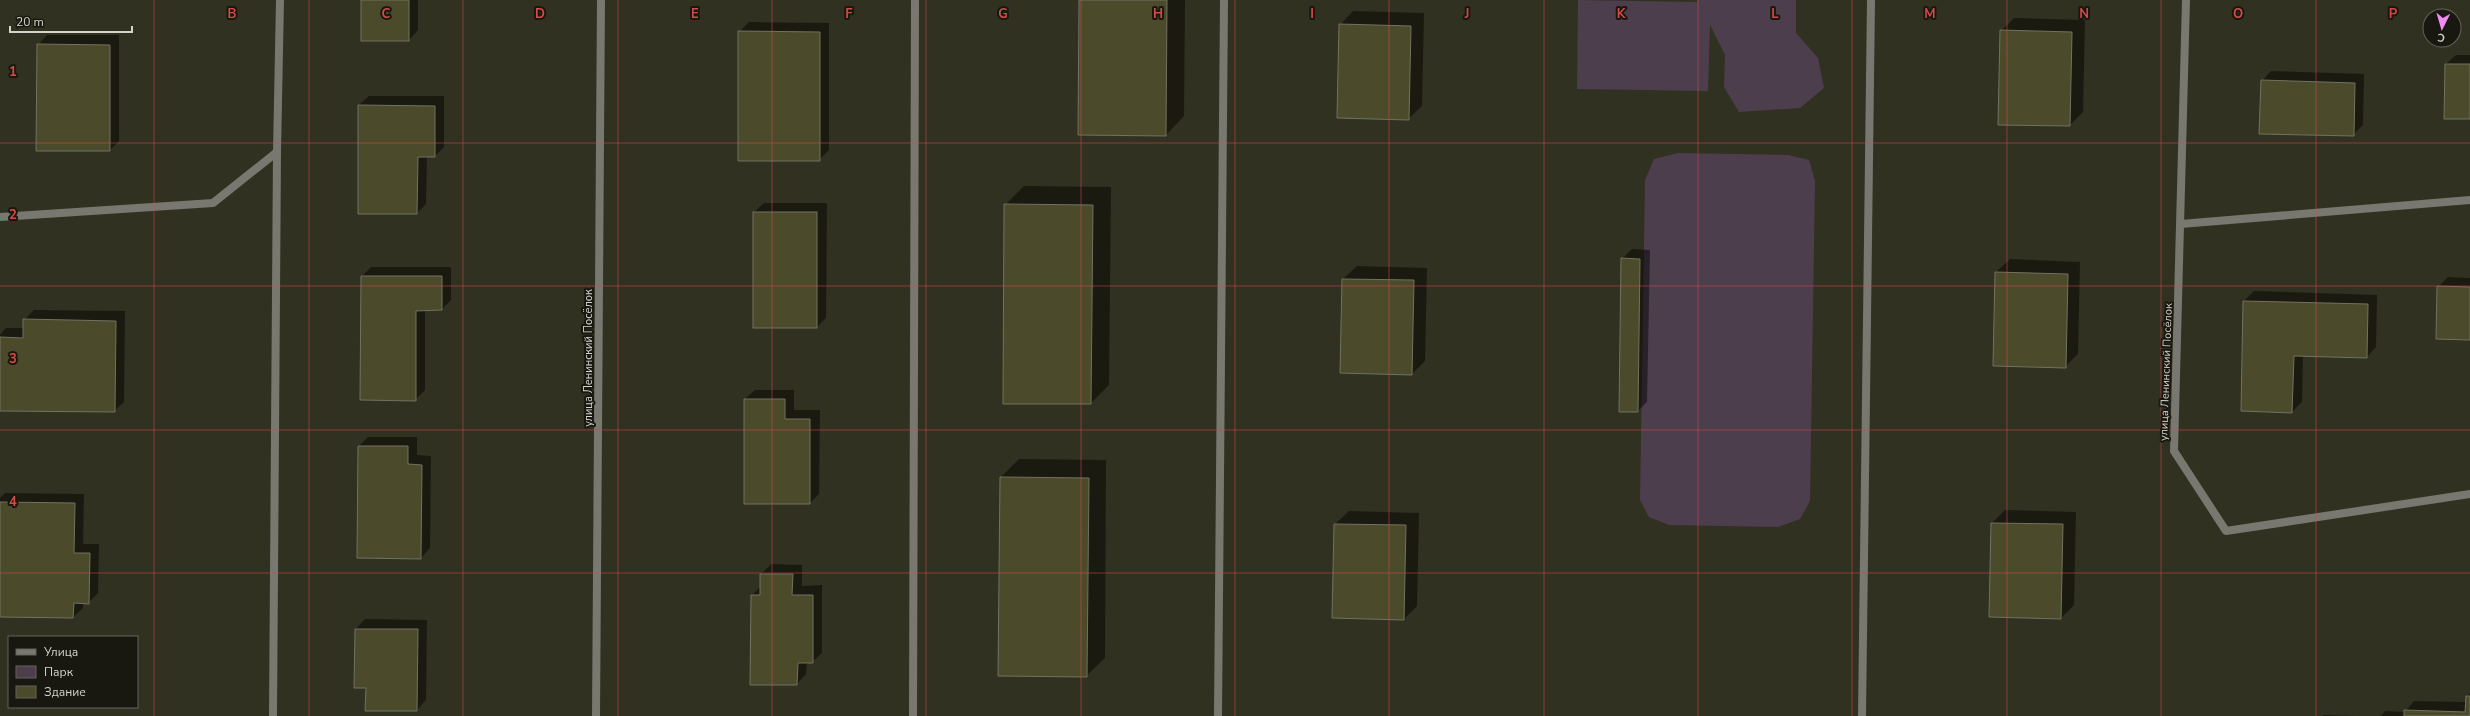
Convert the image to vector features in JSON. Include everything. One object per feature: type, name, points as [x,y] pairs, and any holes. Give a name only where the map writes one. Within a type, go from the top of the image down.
[{"type":"street","points":[[273,716],[277,152],[280,0]]},
{"type":"street","name":"улица Ленинский Посёлок","points":[[596,716],[601,0]]},
{"type":"street","points":[[913,716],[915,0]]},
{"type":"street","points":[[1218,716],[1224,0]]},
{"type":"street","points":[[1862,716],[1872,0]]},
{"type":"street","name":"улица Ленинский Посёлок","points":[[2186,0],[2174,451],[2226,531],[2470,494]]},
{"type":"street","points":[[0,217],[213,202],[277,152]]},
{"type":"street","points":[[2181,224],[2470,200]]},
{"type":"green space","points":[[1578,0],[1697,2],[1697,0],[1796,0],[1796,33],[1818,58],[1824,88],[1800,108],[1739,112],[1724,87],[1725,55],[1710,25],[1708,91],[1577,89]]},
{"type":"green space","points":[[1678,153],[1788,155],[1809,160],[1815,181],[1810,501],[1800,519],[1778,527],[1669,525],[1649,517],[1640,500],[1645,180],[1654,159]]},
{"type":"building","points":[[361,0],[409,0],[409,41],[361,41]]},
{"type":"building","points":[[1079,0],[1167,0],[1166,136],[1078,135]]},
{"type":"building","points":[[1339,24],[1411,26],[1409,120],[1337,118]]},
{"type":"building","points":[[2000,30],[2072,32],[2070,126],[1998,125]]},
{"type":"building","points":[[738,31],[820,32],[820,161],[738,161]]},
{"type":"building","points":[[37,44],[110,45],[110,151],[36,151]]},
{"type":"building","points":[[2445,64],[2470,64],[2470,119],[2444,119]]},
{"type":"building","points":[[2261,80],[2355,83],[2354,136],[2259,134]]},
{"type":"building","points":[[358,105],[435,106],[435,157],[418,157],[417,214],[358,214]]},
{"type":"building","points":[[1004,204],[1093,205],[1091,404],[1003,404]]},
{"type":"building","points":[[753,212],[817,212],[817,328],[753,328]]},
{"type":"building","points":[[1621,258],[1640,259],[1638,412],[1619,412]]},
{"type":"building","points":[[1995,272],[2068,274],[2066,368],[1993,366]]},
{"type":"building","points":[[361,276],[442,276],[442,310],[416,311],[416,401],[360,400]]},
{"type":"building","points":[[1342,279],[1414,280],[1412,375],[1340,373]]},
{"type":"building","points":[[2437,286],[2470,287],[2470,340],[2436,339]]},
{"type":"building","points":[[2243,301],[2368,304],[2367,358],[2294,356],[2292,413],[2241,411]]},
{"type":"building","points":[[23,319],[116,321],[115,412],[0,411],[0,337],[23,338]]},
{"type":"building","points":[[744,399],[785,399],[785,419],[810,419],[810,504],[744,504]]},
{"type":"building","points":[[358,446],[408,446],[408,464],[422,465],[421,559],[357,558]]},
{"type":"building","points":[[1000,477],[1089,478],[1087,677],[998,676]]},
{"type":"building","points":[[0,502],[75,503],[74,553],[90,553],[89,604],[74,603],[73,618],[0,617]]},
{"type":"building","points":[[1991,523],[2063,524],[2061,619],[1989,617]]},
{"type":"building","points":[[1334,524],[1406,525],[1404,620],[1332,618]]},
{"type":"building","points":[[760,574],[793,574],[792,595],[813,595],[813,663],[798,663],[797,685],[750,685],[751,595],[760,595]]},
{"type":"building","points":[[355,629],[418,629],[417,711],[365,711],[366,688],[354,688]]},
{"type":"building","points":[[2466,696],[2470,696],[2470,716],[2404,716],[2404,710],[2465,712]]}]
